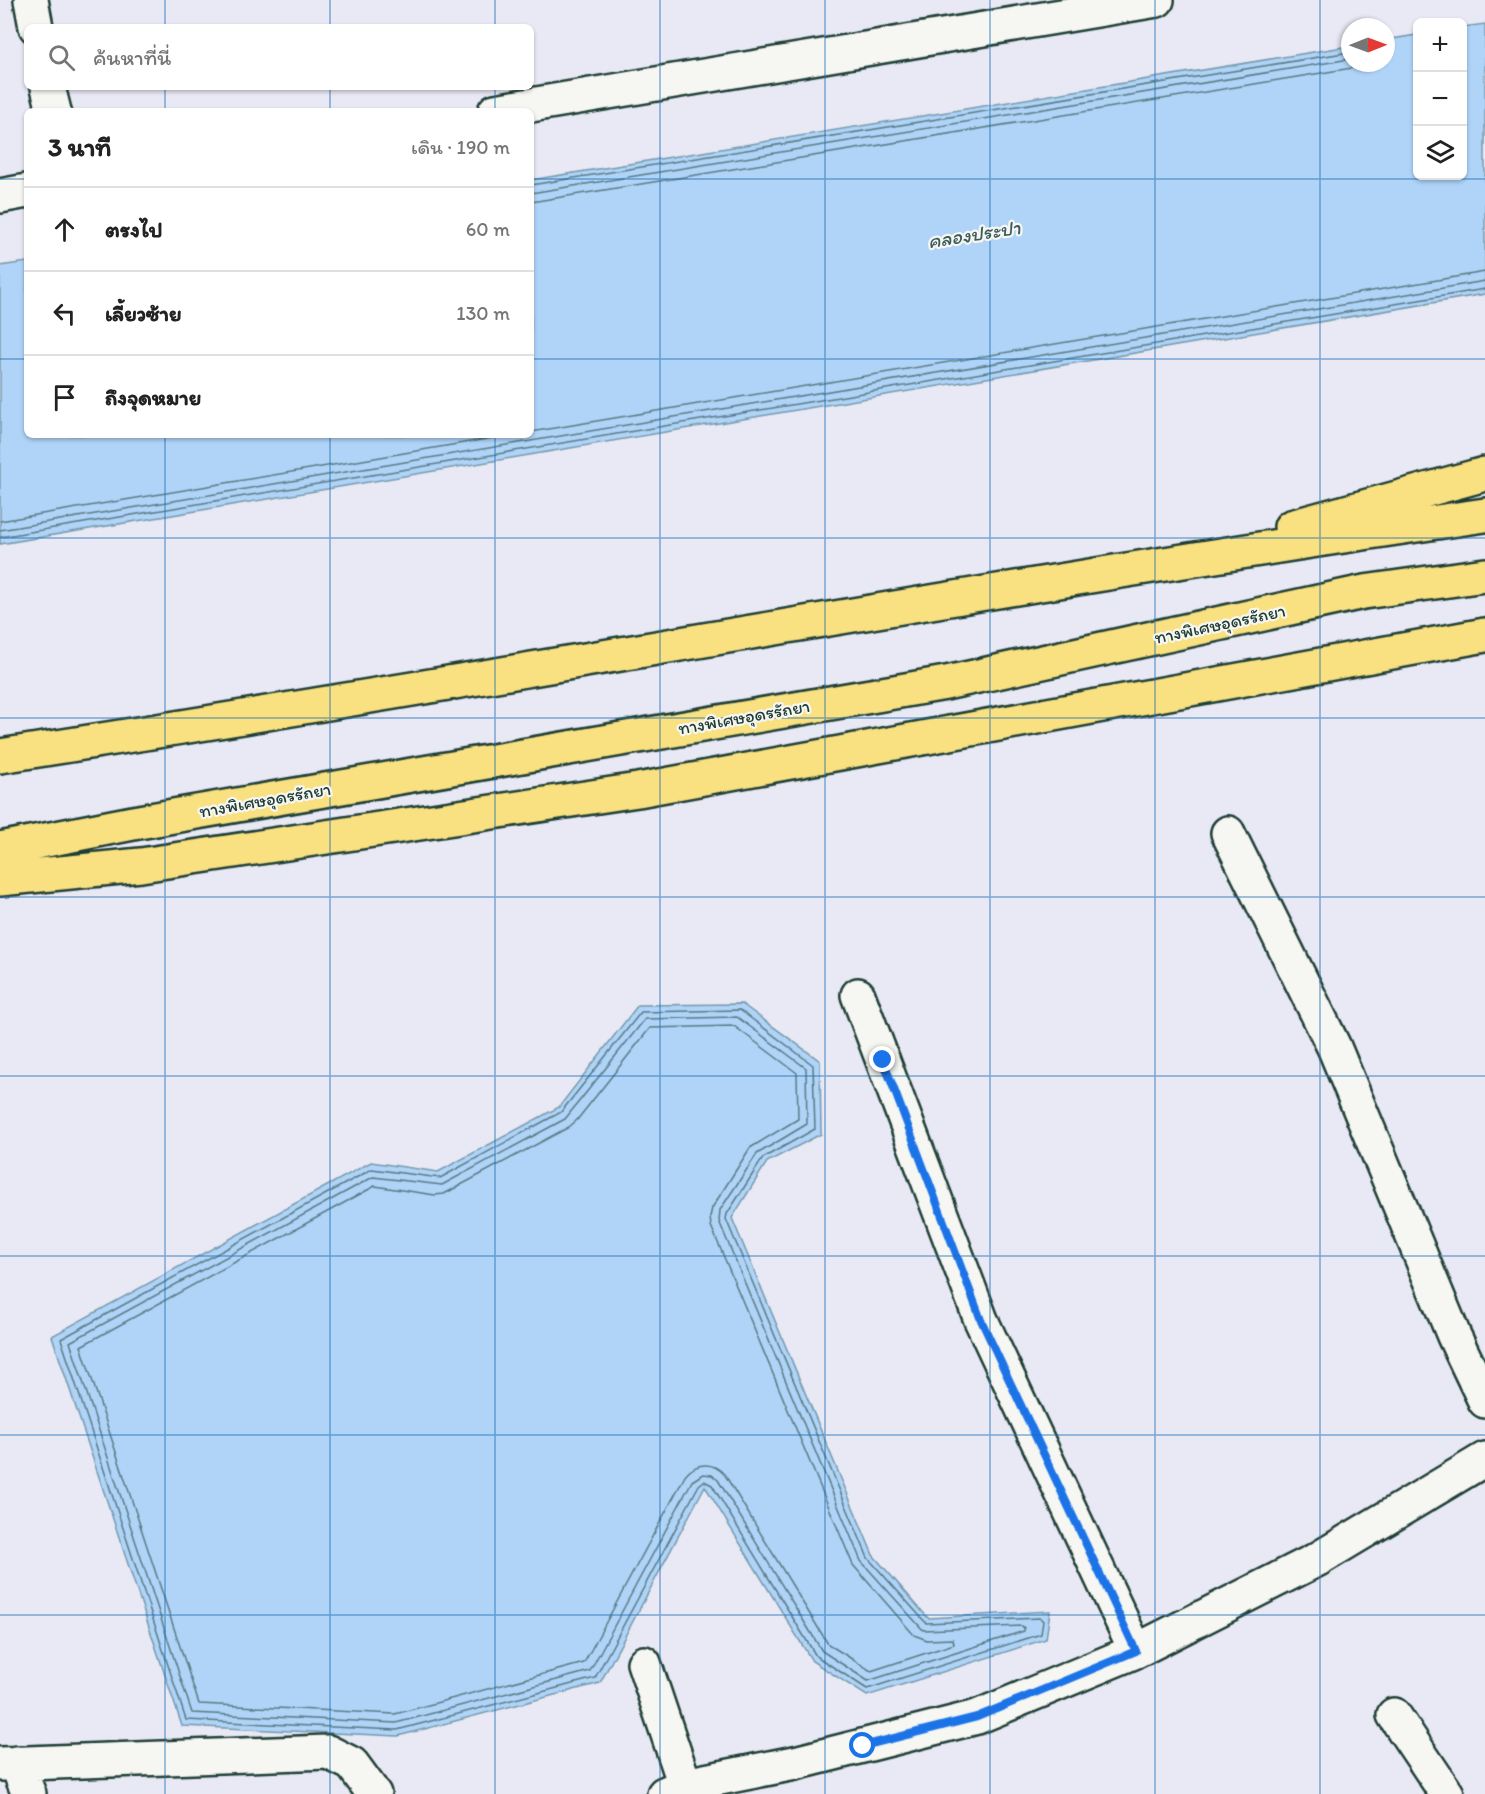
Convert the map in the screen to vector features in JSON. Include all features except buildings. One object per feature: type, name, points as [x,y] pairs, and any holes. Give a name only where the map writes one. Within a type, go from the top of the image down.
[{"type":"highway","points":[[1142,568],[1485,474]]},
{"type":"highway","points":[[0,756],[271,714],[887,608],[1485,515]]},
{"type":"highway","name":"ทางพิเศษอุดรรัถยา","points":[[0,849],[156,819],[946,683],[1364,592],[1485,575]]},
{"type":"highway","points":[[0,879],[141,865],[638,790],[1485,635]]},
{"type":"street","points":[[31,0],[35,24]]},
{"type":"street","points":[[513,108],[1157,0]]},
{"type":"street","points":[[49,90],[53,108]]},
{"type":"street","points":[[0,196],[24,192]]},
{"type":"street","points":[[1228,833],[1334,1047],[1454,1336],[1485,1401]]},
{"type":"street","points":[[858,995],[981,1320],[1136,1651]]},
{"type":"street","points":[[644,1663],[675,1789],[795,1763],[977,1717],[1136,1651],[1318,1559],[1485,1459]]},
{"type":"street","points":[[1394,1715],[1447,1794]]},
{"type":"street","points":[[8,1763],[328,1752],[352,1764],[374,1794]]},
{"type":"street","points":[[8,1763],[29,1794]]},
{"type":"water","name":"คลองประปา","points":[[1485,24],[1485,294],[0,544],[0,266],[24,262],[24,438],[534,438],[534,180],[1341,47],[1341,72],[1395,72],[1395,39],[1413,36],[1413,180],[1467,180],[1467,26]]},
{"type":"water","points":[[742,1004],[820,1061],[821,1134],[767,1162],[732,1218],[873,1555],[928,1618],[1050,1611],[1046,1639],[867,1696],[812,1661],[705,1486],[600,1683],[398,1736],[182,1726],[52,1336],[371,1162],[438,1172],[559,1107],[638,1005]]},
{"type":"route","points":[[863,1746],[977,1717],[1136,1651],[981,1320],[883,1060]]}]
